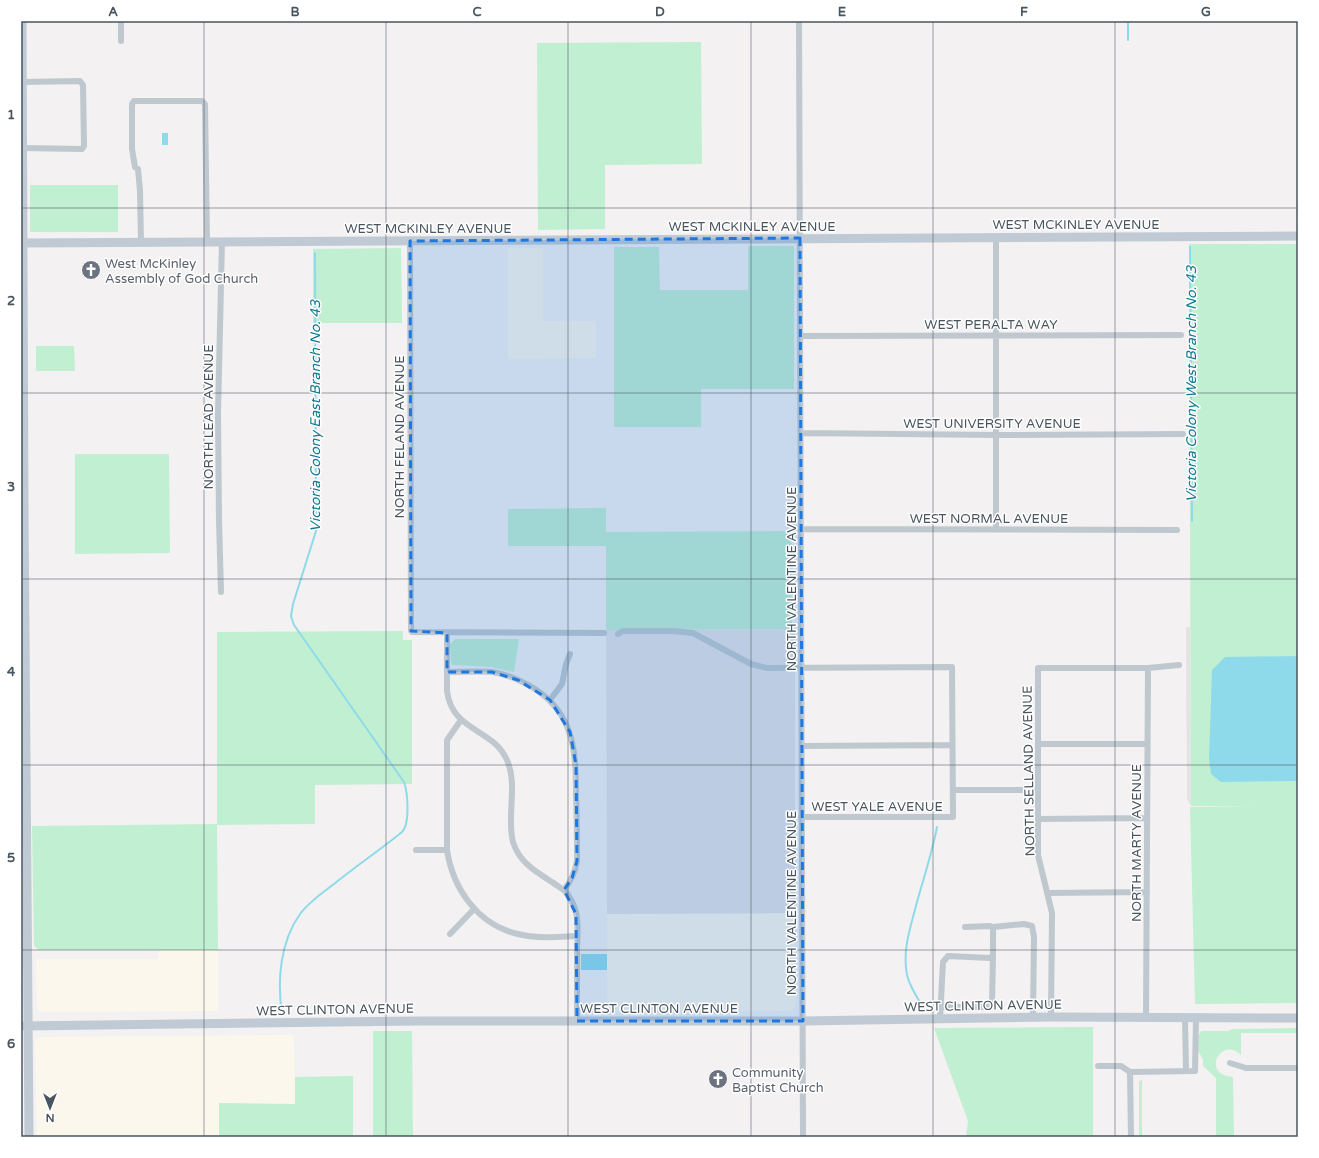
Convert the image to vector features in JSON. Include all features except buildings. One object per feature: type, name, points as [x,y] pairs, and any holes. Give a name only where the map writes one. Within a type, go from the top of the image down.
[{"type":"main road","points":[[22,21],[24,1026],[29,1137]]},
{"type":"main road","name":"WEST MCKINLEY AVENUE","points":[[22,243],[1298,236]]},
{"type":"main road","points":[[21,493],[24,513]]},
{"type":"main road","name":"WEST CLINTON AVENUE","points":[[24,1026],[420,1021],[803,1021],[1051,1017],[1298,1018]]},
{"type":"street","points":[[121,21],[121,42]]},
{"type":"street","name":"NORTH VALENTINE AVENUE","points":[[799,21],[803,1137]]},
{"type":"street","points":[[22,82],[80,81],[83,85],[84,146],[82,149],[22,148]]},
{"type":"street","points":[[140,242],[140,191],[138,169],[134,166],[132,150],[132,104],[134,101],[202,102],[205,104],[207,241]]},
{"type":"street","points":[[996,238],[996,529]]},
{"type":"street","name":"NORTH LEAD AVENUE","points":[[221,592],[218,413],[222,241]]},
{"type":"street","name":"NORTH FELAND AVENUE","points":[[410,241],[412,632],[447,633]]},
{"type":"street","name":"WEST PERALTA WAY","points":[[801,336],[1181,335]]},
{"type":"street","name":"WEST UNIVERSITY AVENUE","points":[[801,433],[1183,434]]},
{"type":"street","name":"WEST NORMAL AVENUE","points":[[801,529],[1177,530]]},
{"type":"street","points":[[618,634],[623,631],[672,630],[693,633],[751,664],[768,668],[952,667],[953,790]]},
{"type":"street","points":[[577,1021],[577,936],[574,905],[564,890],[529,867],[519,856],[513,842],[512,782],[510,769],[506,758],[496,745],[461,720],[452,708],[448,699],[446,672],[447,633],[604,633]]},
{"type":"street","points":[[550,700],[562,684],[566,664],[570,654]]},
{"type":"street","points":[[1148,668],[1179,666]]},
{"type":"street","name":"NORTH SELLAND AVENUE","points":[[1051,1017],[1052,913],[1038,855],[1038,668],[1148,668]]},
{"type":"street","name":"NORTH MARTY AVENUE","points":[[1146,1017],[1148,668]]},
{"type":"street","points":[[446,672],[481,672],[502,674],[530,686],[550,700],[561,715],[570,732],[576,765],[577,861],[576,869],[572,878],[564,890]]},
{"type":"street","points":[[461,720],[447,740],[447,850],[453,877],[459,890],[474,909],[497,926],[517,934],[540,937],[577,936]]},
{"type":"street","points":[[1038,744],[1148,744]]},
{"type":"street","points":[[802,746],[952,745]]},
{"type":"street","name":"WEST YALE AVENUE","points":[[801,817],[952,817],[953,790],[1038,790]]},
{"type":"street","points":[[1038,819],[1147,818]]},
{"type":"street","points":[[416,850],[447,850]]},
{"type":"street","points":[[1047,893],[1147,892]]},
{"type":"street","points":[[450,934],[474,909]]},
{"type":"street","points":[[965,927],[993,927],[1010,924],[1024,924],[1032,926],[1034,937],[1033,1018]]},
{"type":"street","points":[[941,1007],[985,1006],[992,1004],[993,927]]},
{"type":"street","points":[[940,1019],[943,962],[948,956],[990,958],[993,955]]},
{"type":"street","points":[[1185,1018],[1186,1071]]},
{"type":"street","points":[[1098,1066],[1121,1066],[1130,1072],[1195,1071],[1196,1018]]},
{"type":"street","points":[[1230,1062],[1246,1068],[1298,1068]]},
{"type":"street","points":[[1130,1072],[1131,1137]]},
{"type":"highlighted area","points":[[800,238],[803,1021],[577,1021],[576,914],[564,890],[572,878],[577,861],[576,765],[570,732],[550,700],[518,680],[492,672],[447,672],[447,633],[411,631],[410,241]]},
{"type":"shaded area","points":[[508,248],[543,248],[543,321],[596,321],[596,358],[508,359]]},
{"type":"shaded area","points":[[1186,627],[1190,627],[1191,806],[1187,799]]},
{"type":"shaded area","points":[[795,629],[795,913],[607,914],[606,630]]},
{"type":"shaded area","points":[[795,913],[796,1004],[793,1009],[789,1011],[607,1012],[607,914]]},
{"type":"shaded area","points":[[159,950],[218,950],[218,1011],[41,1012],[37,1010],[36,959],[158,959]]},
{"type":"shaded area","points":[[294,1035],[295,1104],[219,1103],[219,1137],[37,1137],[35,1041],[39,1037]]},
{"type":"green space","points":[[701,42],[702,164],[605,165],[605,229],[538,230],[537,43]]},
{"type":"green space","points":[[30,185],[118,185],[118,232],[30,232]]},
{"type":"green space","points":[[1189,244],[1298,244],[1298,1003],[1195,1004],[1190,807],[1256,806],[1191,806]]},
{"type":"green space","points":[[748,246],[794,246],[794,389],[701,389],[701,427],[614,427],[614,247],[659,247],[660,290],[748,290]]},
{"type":"green space","points":[[401,248],[402,323],[313,323],[313,249]]},
{"type":"green space","points":[[36,346],[74,346],[75,371],[36,371]]},
{"type":"green space","points":[[75,454],[169,454],[170,553],[75,554]]},
{"type":"green space","points":[[606,508],[606,532],[791,531],[792,629],[606,630],[606,546],[508,546],[508,509]]},
{"type":"green space","points":[[403,631],[403,640],[412,640],[412,784],[315,785],[315,824],[217,825],[218,950],[38,950],[34,945],[32,826],[217,824],[217,632]]},
{"type":"green space","points":[[455,639],[519,639],[514,672],[491,667],[452,665],[450,644]]},
{"type":"green space","points":[[1093,1027],[1093,1137],[966,1137],[968,1121],[934,1028]]},
{"type":"green space","points":[[1298,1028],[1298,1033],[1241,1033],[1241,1055],[1234,1050],[1227,1050],[1221,1053],[1217,1058],[1216,1064],[1218,1070],[1223,1075],[1233,1077],[1234,1137],[1216,1137],[1216,1078],[1203,1066],[1203,1059],[1198,1051],[1198,1036],[1201,1031]]},
{"type":"green space","points":[[373,1031],[412,1031],[413,1137],[373,1137]]},
{"type":"green space","points":[[353,1076],[353,1137],[219,1137],[219,1103],[295,1104],[295,1077]]},
{"type":"green space","points":[[1142,1079],[1142,1137],[1139,1134],[1139,1082]]},
{"type":"water","points":[[162,133],[168,133],[168,145],[162,145]]},
{"type":"water","points":[[1298,656],[1298,781],[1221,782],[1211,774],[1209,758],[1212,670],[1225,657]]},
{"type":"water","points":[[581,954],[607,954],[607,970],[581,970]]},
{"type":"waterway","name":"Victoria Colony West Branch No. 43","points":[[1128,21],[1128,40]]},
{"type":"waterway","name":"Victoria Colony West Branch No. 43","points":[[1190,247],[1192,521]]},
{"type":"waterway","name":"Victoria Colony East Branch No. 43","points":[[282,1014],[280,975],[284,949],[293,925],[300,914],[320,894],[402,832],[405,828],[407,816],[407,801],[404,782],[294,625],[291,616],[293,604],[316,531],[315,253]]},
{"type":"waterway","name":"Victoria Colony West Branch No. 43","points":[[925,1010],[908,980],[906,947],[937,827]]},
{"type":"place","name":"West McKinley Assembly of God Church","points":[[91,270]]},
{"type":"place","name":"Community Baptist Church","points":[[718,1079]]}]
